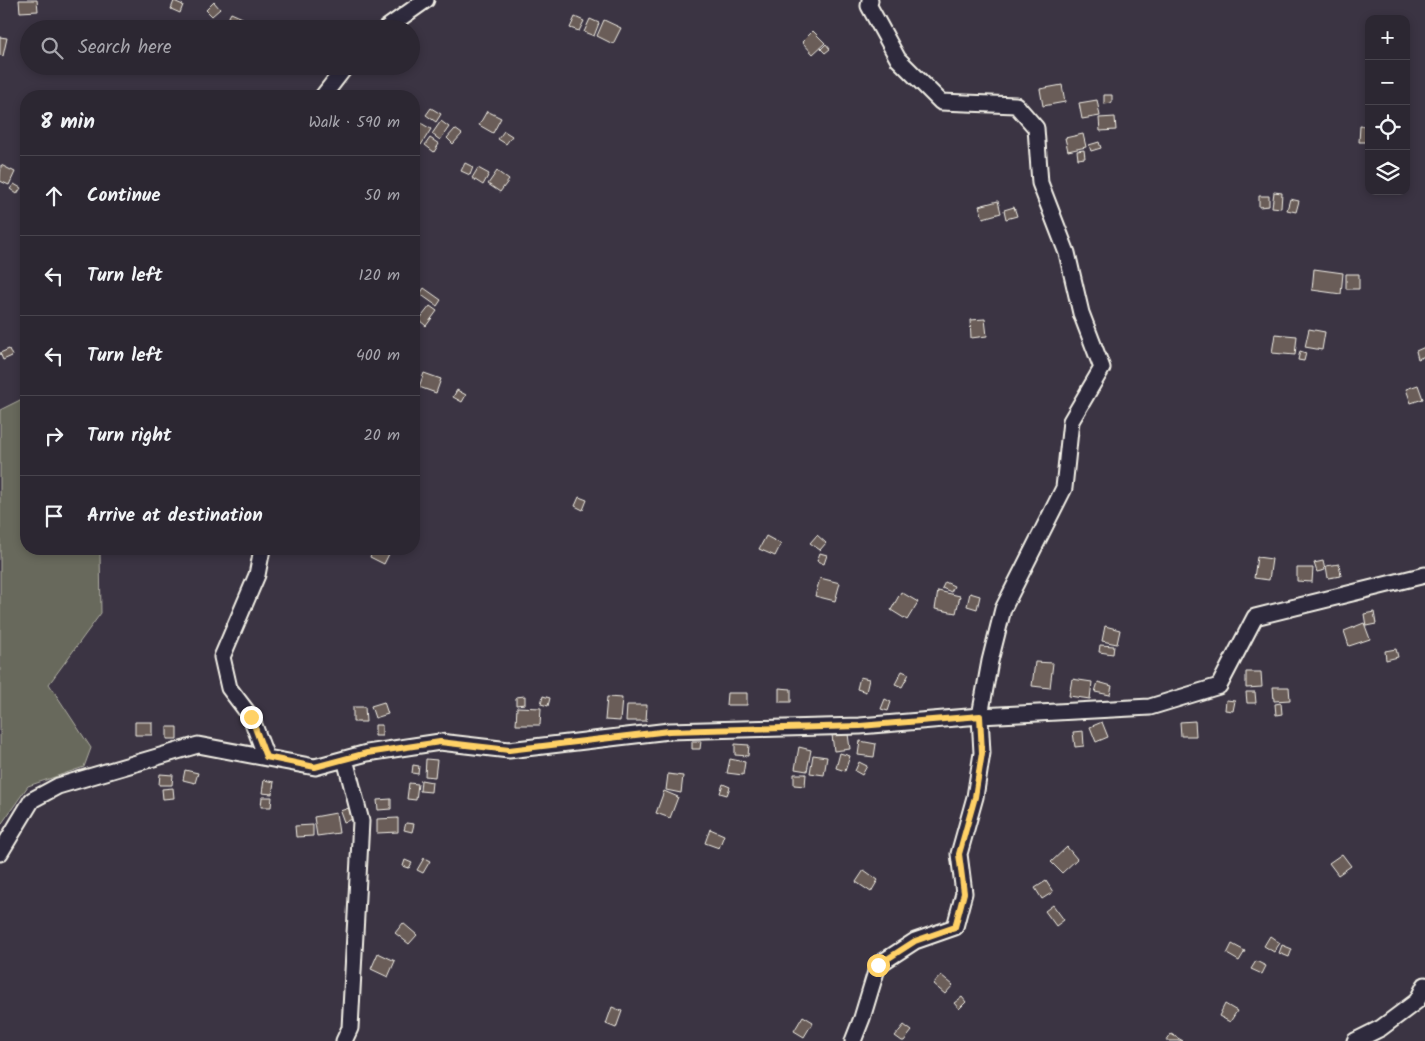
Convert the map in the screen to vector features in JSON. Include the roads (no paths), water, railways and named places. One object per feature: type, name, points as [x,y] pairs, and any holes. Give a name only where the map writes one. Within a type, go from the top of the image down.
[{"type":"street","points":[[398,20],[426,0]]},
{"type":"street","points":[[853,1041],[878,965],[915,941],[955,927],[964,893],[959,854],[975,797],[982,753],[980,716],[990,660],[1003,609],[1064,488],[1071,420],[1102,368],[1081,313],[1067,253],[1040,183],[1036,128],[1016,105],[941,102],[898,59],[869,6],[870,0]]},
{"type":"street","points":[[328,90],[339,75]]},
{"type":"street","points":[[261,555],[258,575],[222,657],[228,688],[251,717],[266,757]]},
{"type":"street","points":[[0,853],[32,800],[58,786],[198,745],[315,767],[367,753],[440,742],[509,750],[669,731],[860,726],[980,716],[1150,707],[1218,686],[1254,617],[1425,575]]},
{"type":"street","points":[[344,1041],[350,1028],[361,822],[345,759]]},
{"type":"street","points":[[1355,1041],[1381,1028],[1417,1001],[1425,985]]}]
